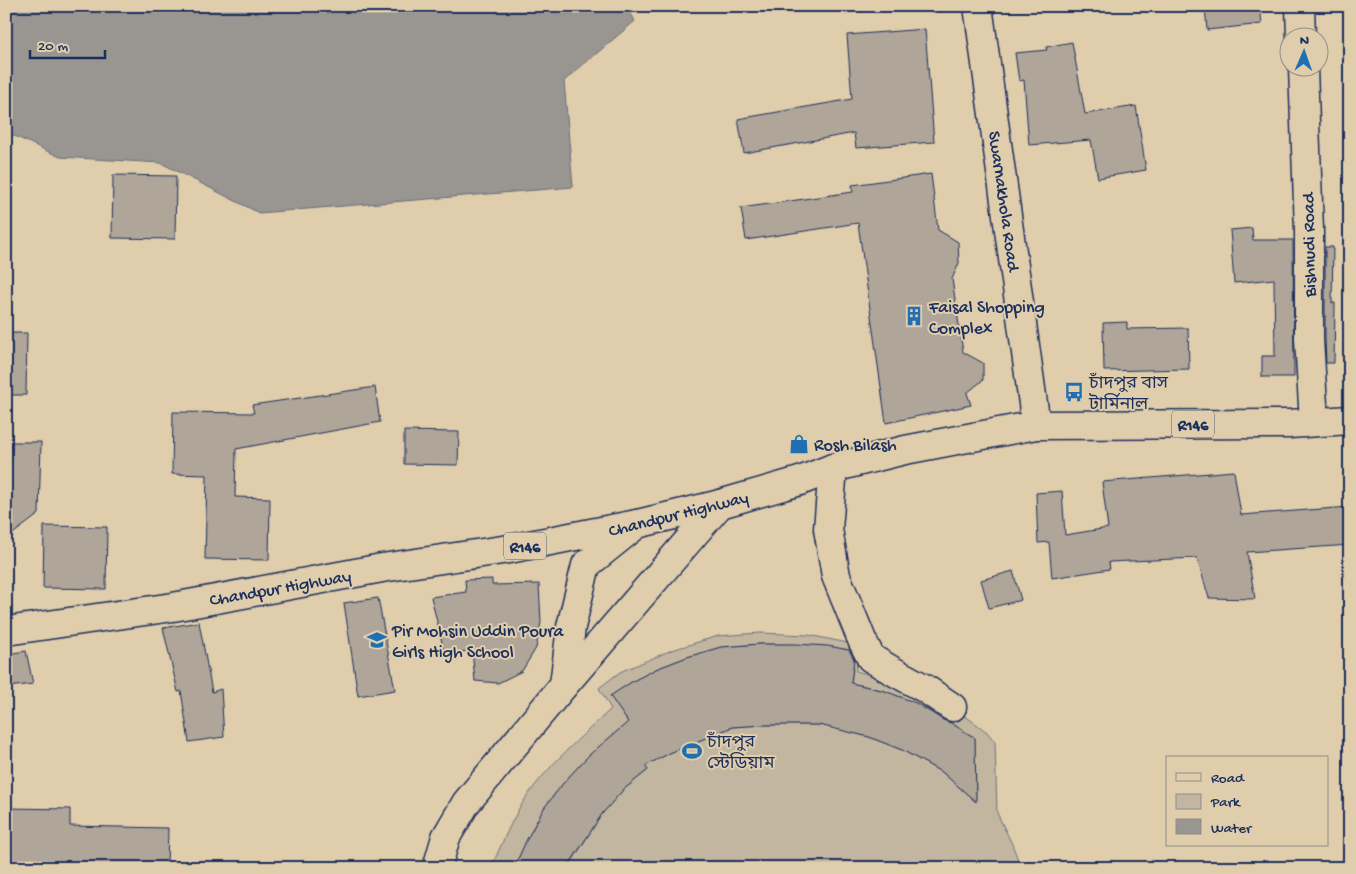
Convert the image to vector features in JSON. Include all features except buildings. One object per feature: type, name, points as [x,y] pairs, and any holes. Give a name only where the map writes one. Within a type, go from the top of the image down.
[{"type":"street","name":"Swarnakhola Road","points":[[978,6],[1036,425]]},
{"type":"street","points":[[1300,6],[1301,28]]},
{"type":"street","name":"Bishnudi Road","points":[[1303,78],[1314,422]]},
{"type":"street","name":"Chandpur Highway","points":[[6,631],[173,607],[382,568],[509,549],[637,524],[720,504],[800,481],[833,468],[905,450],[1036,425],[1289,424],[1350,420]]},
{"type":"street","points":[[833,468],[828,529],[836,576],[862,640],[871,658],[924,688],[952,707]]},
{"type":"street","points":[[437,868],[446,837],[466,802],[720,504]]},
{"type":"street","points":[[564,685],[571,627],[586,565],[637,524]]},
{"type":"green space","points":[[760,633],[808,635],[858,645],[856,671],[915,690],[968,718],[987,732],[995,742],[997,813],[1021,868],[568,868],[602,814],[623,790],[648,770],[619,730],[578,766],[560,787],[536,823],[514,868],[491,868],[514,819],[530,792],[558,759],[611,709],[599,688],[620,672],[672,650],[718,636]],"holes":[[[760,644],[808,645],[855,651],[845,730],[819,725],[732,727],[653,761],[611,696],[633,681],[656,669],[687,657],[721,647]],[[855,684],[871,687],[903,698],[947,720],[975,738],[976,802],[943,773],[902,750],[850,732]]]},
{"type":"water","points":[[6,6],[78,6],[80,11],[94,6],[627,6],[635,21],[564,81],[573,187],[259,213],[161,163],[60,157],[6,132]]},
{"type":"place","name":"Faisal Shopping Complex","points":[[914,316]]},
{"type":"place","name":"চাঁদপুর বাস টার্মিনাল","points":[[1074,392]]},
{"type":"place","name":"Rosh Bilash","points":[[799,444]]},
{"type":"place","name":"Pir Mohsin Uddin Poura Girls High School","points":[[377,640]]},
{"type":"place","name":"চাঁদপুর স্টেডিয়াম","points":[[692,751]]}]
